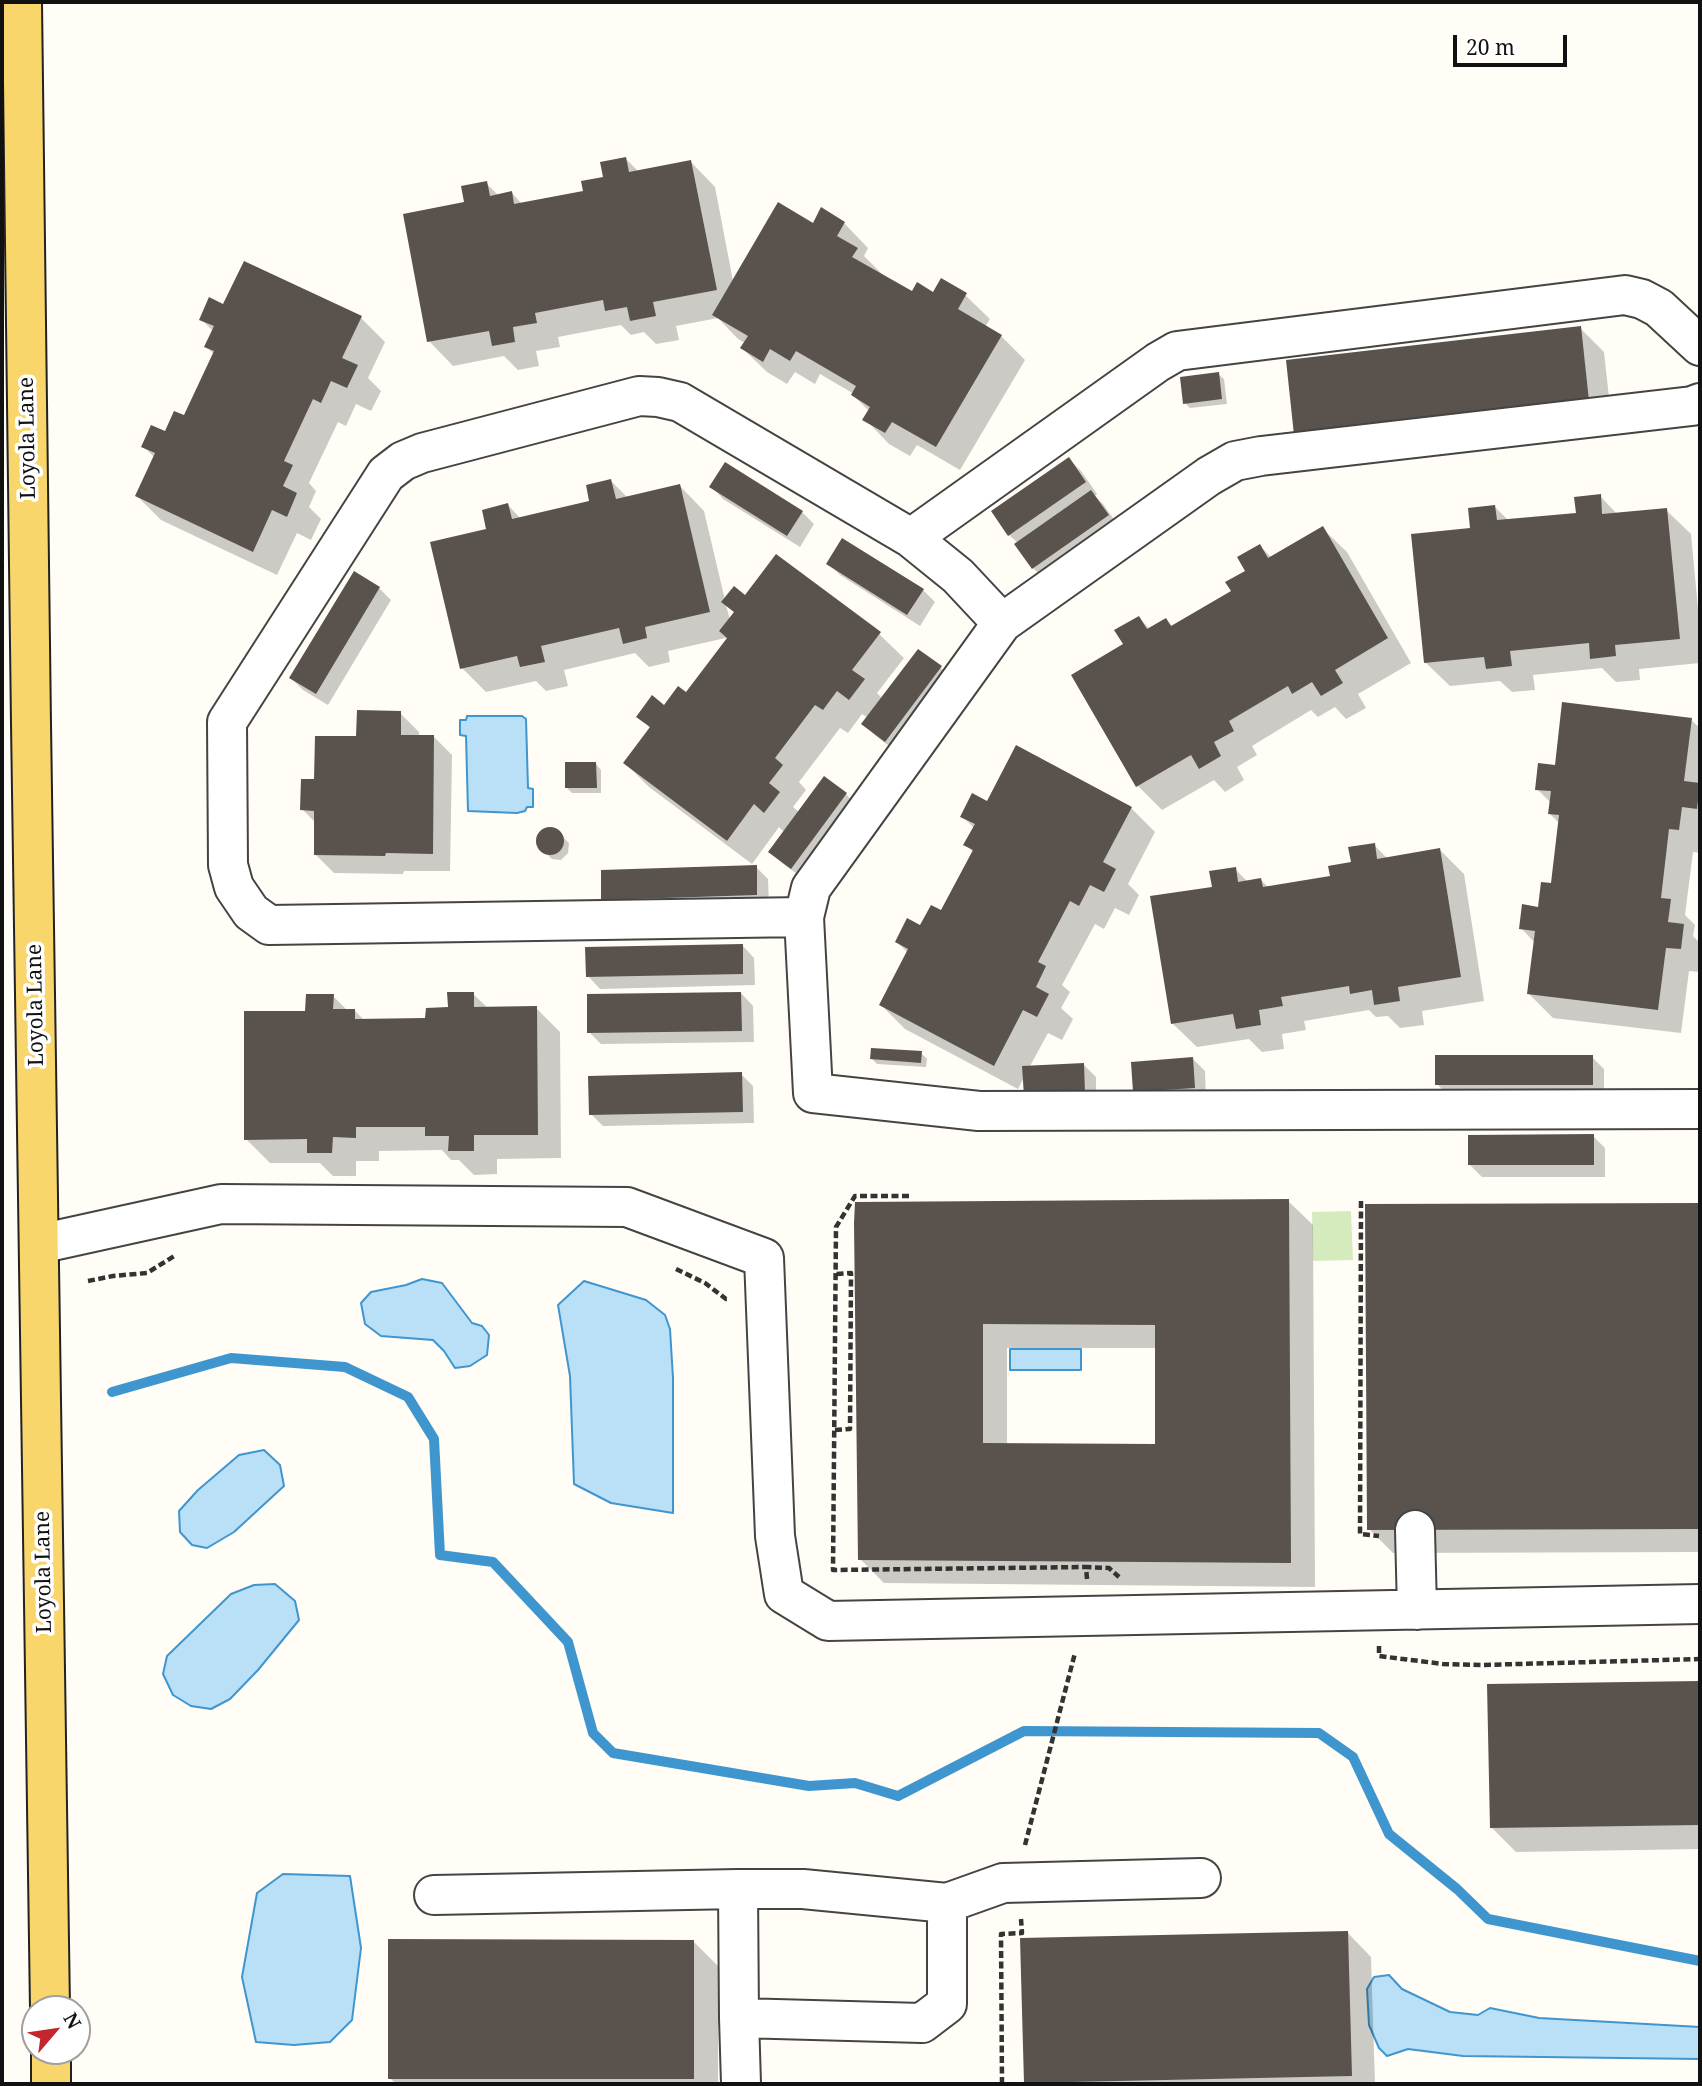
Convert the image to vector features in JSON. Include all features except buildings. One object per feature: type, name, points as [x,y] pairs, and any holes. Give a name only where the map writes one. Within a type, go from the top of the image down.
[{"type":"main road","name":"Loyola Lane","points":[[23,2],[16,724],[39,1244],[50,1995]]},
{"type":"main road","points":[[51,2065],[51,2084]]},
{"type":"lane","points":[[911,538],[1177,351],[1625,295],[1642,299],[1658,308],[1700,346]]},
{"type":"lane","points":[[804,917],[268,925],[251,912],[231,876],[227,722],[386,474],[403,461],[422,453],[639,396],[680,402],[911,538],[958,576],[1002,623]]},
{"type":"lane","points":[[1700,403],[1235,461],[1209,476],[1002,623],[811,888],[804,917],[813,1093],[979,1111],[1700,1108]]},
{"type":"lane","points":[[39,1244],[221,1204],[627,1207],[764,1258],[775,1536],[784,1594],[828,1621],[1700,1604]]},
{"type":"lane","points":[[1401,1533],[1417,1610]]},
{"type":"lane","points":[[434,1895],[803,1889],[947,1903],[1003,1883],[1201,1878]]},
{"type":"lane","points":[[738,1889],[741,2084]]},
{"type":"lane","points":[[739,2018],[922,2023],[947,2004],[947,1903]]},
{"type":"path","points":[[909,1196],[855,1196],[836,1227],[833,1570],[1086,1567]]},
{"type":"path","points":[[1362,1201],[1360,1534],[1401,1533]]},
{"type":"path","points":[[88,1281],[147,1273],[182,1251]]},
{"type":"path","points":[[667,1265],[705,1283],[726,1299],[737,1298]]},
{"type":"path","points":[[835,1430],[850,1429],[851,1273],[836,1274]]},
{"type":"path","points":[[1380,1636],[1379,1656],[1443,1664],[1700,1659]]},
{"type":"path","points":[[1021,1857],[1076,1648]]},
{"type":"path","points":[[1002,2084],[1001,1934],[1022,1933],[1021,1914]]},
{"type":"green space","points":[[1351,1211],[1353,1260],[1313,1261],[1312,1212]]},
{"type":"water","points":[[467,716],[522,716],[526,719],[528,788],[533,789],[533,807],[527,807],[525,811],[517,813],[468,811],[466,736],[460,735],[460,720],[466,720]]},
{"type":"water","points":[[422,1279],[442,1283],[472,1323],[482,1326],[489,1335],[487,1355],[470,1366],[455,1368],[433,1340],[381,1336],[365,1324],[361,1303],[371,1292]]},
{"type":"water","points":[[584,1281],[646,1300],[665,1315],[670,1329],[673,1378],[673,1513],[611,1503],[574,1484],[570,1376],[558,1305]]},
{"type":"water","points":[[1010,1349],[1081,1349],[1081,1370],[1010,1370]]},
{"type":"water","points":[[264,1450],[280,1465],[284,1486],[234,1532],[207,1548],[192,1545],[180,1532],[179,1511],[198,1490],[239,1455]]},
{"type":"water","points":[[275,1584],[295,1601],[299,1620],[258,1670],[230,1699],[211,1709],[191,1706],[173,1695],[163,1674],[167,1656],[231,1594],[254,1585]]},
{"type":"water","points":[[283,1874],[350,1876],[361,1948],[352,2020],[330,2042],[294,2045],[256,2042],[242,1977],[257,1893]]},
{"type":"water","points":[[1389,1975],[1402,1989],[1450,2012],[1478,2015],[1490,2008],[1539,2018],[1700,2027],[1700,2059],[1463,2056],[1408,2049],[1387,2056],[1379,2048],[1369,2025],[1367,1989],[1374,1977]]},
{"type":"waterway","points":[[112,1392],[231,1358],[345,1367],[408,1397],[434,1439],[440,1555],[493,1562],[568,1642],[593,1733],[613,1753],[809,1786],[855,1783],[898,1796],[1024,1731],[1319,1733],[1353,1757],[1389,1834],[1457,1889],[1488,1919],[1700,1961]]}]
